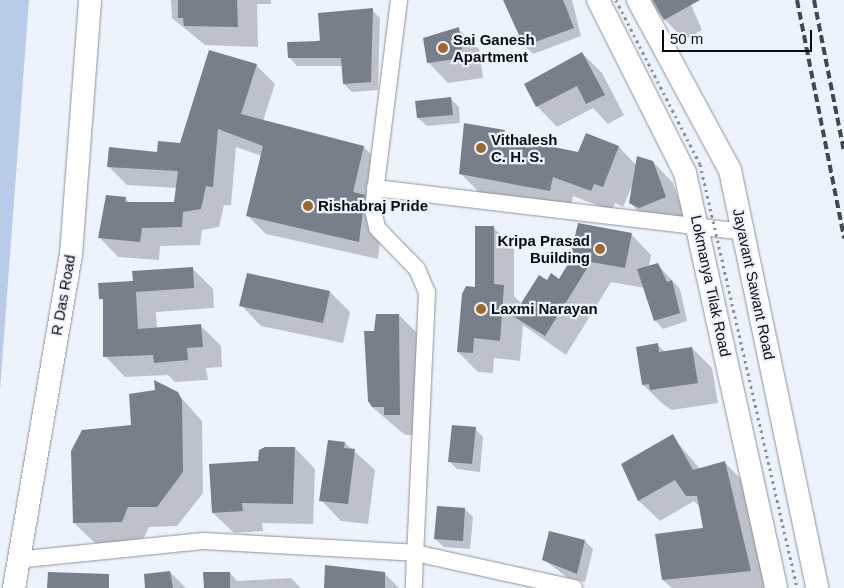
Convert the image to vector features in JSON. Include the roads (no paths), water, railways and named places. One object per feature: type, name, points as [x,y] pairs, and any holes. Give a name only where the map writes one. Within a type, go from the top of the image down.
[{"type":"street","name":"R Das Road","points":[[11,574],[71,254],[90,0]]},
{"type":"street","points":[[398,0],[372,210],[377,228],[418,269],[427,293],[414,588]]},
{"type":"street","name":"Lokmanya Tilak Road","points":[[598,0],[669,133],[685,173],[776,588]]},
{"type":"street","name":"Jayavant Sawant Road","points":[[638,0],[730,170],[817,588]]},
{"type":"street","points":[[375,188],[743,232]]},
{"type":"street","points":[[11,574],[203,541],[415,554],[574,588]]},
{"type":"water","points":[[0,0],[29,0],[0,390]]},
{"type":"railway","points":[[797,0],[844,238]]},
{"type":"railway","points":[[814,0],[844,151]]},
{"type":"place","name":"Sai Ganesh Apartment","points":[[443,48]]},
{"type":"place","name":"Vithalesh C. H. S.","points":[[481,148]]},
{"type":"place","name":"Rishabraj Pride","points":[[308,206]]},
{"type":"place","name":"Kripa Prasad Building","points":[[600,249]]},
{"type":"place","name":"Laxmi Narayan","points":[[481,309]]}]
